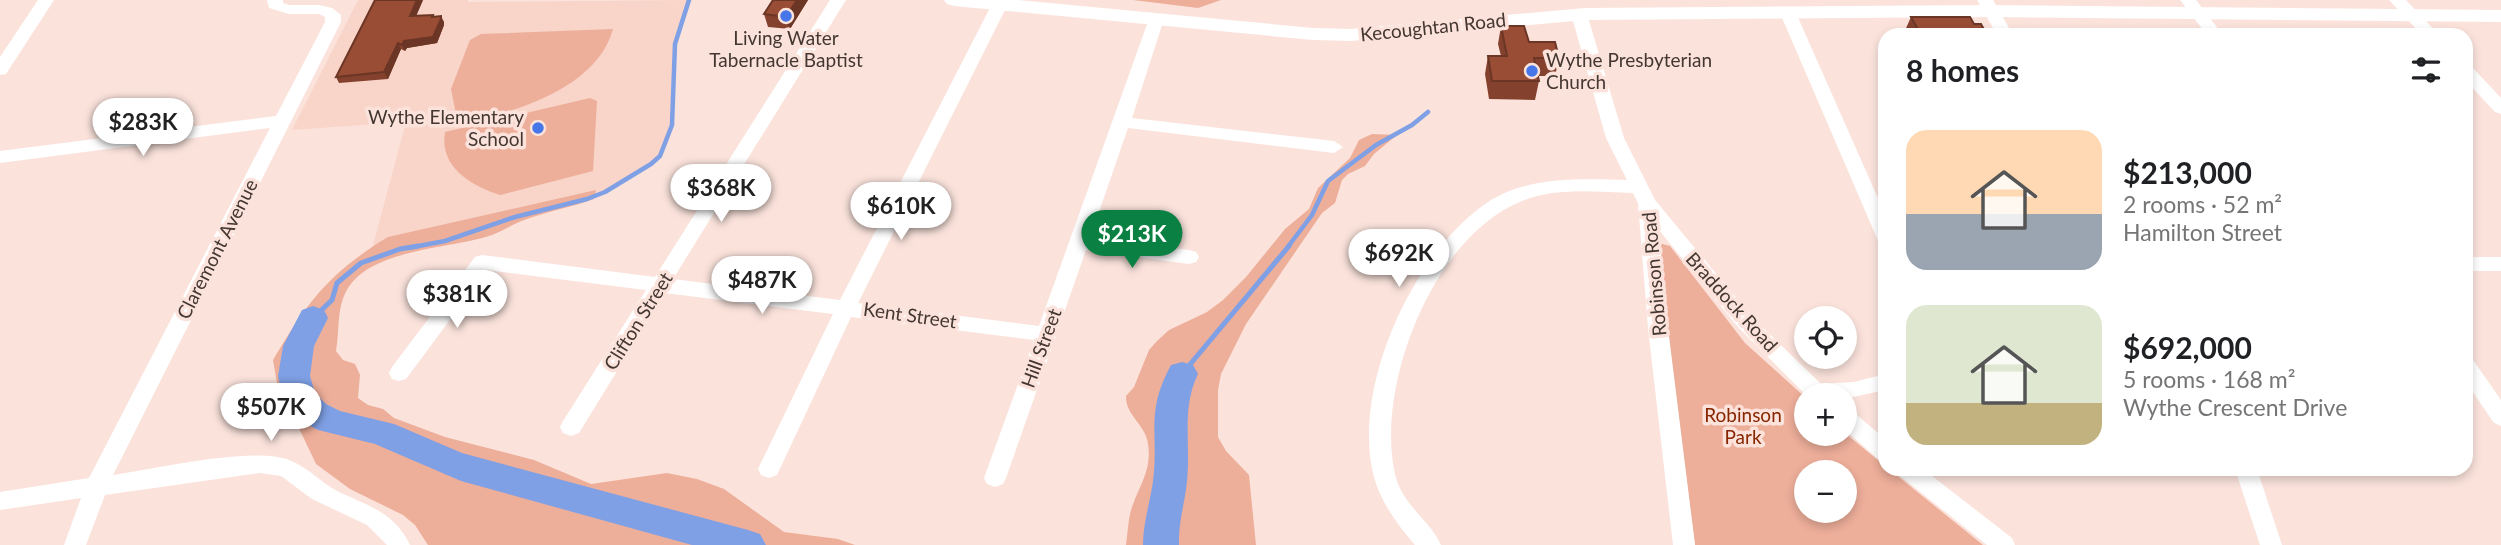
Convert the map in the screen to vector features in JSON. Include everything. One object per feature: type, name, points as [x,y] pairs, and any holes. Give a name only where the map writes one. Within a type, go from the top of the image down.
[{"type":"main road","name":"Kecoughtan Road","points":[[954,0],[1001,2],[1313,34],[1352,34],[1579,14],[1788,13],[1988,6],[2404,7],[2501,16]]},
{"type":"street","points":[[0,71],[46,0]]},
{"type":"street","name":"Claremont Avenue","points":[[75,545],[97,485],[334,18],[325,10],[284,10],[275,5],[275,0]]},
{"type":"street","name":"Clifton Street","points":[[571,428],[838,0]]},
{"type":"street","points":[[769,469],[846,307],[1001,2]]},
{"type":"street","points":[[1988,6],[2001,28]]},
{"type":"street","points":[[2193,7],[2210,28]]},
{"type":"street","points":[[2404,7],[2424,28]]},
{"type":"street","points":[[1788,13],[1878,220]]},
{"type":"street","name":"Robinson Road","points":[[1579,14],[1615,138],[1643,195],[1684,545]]},
{"type":"street","name":"Hill Street","points":[[995,478],[1080,243],[1156,19]]},
{"type":"street","points":[[2473,78],[2501,108]]},
{"type":"street","points":[[0,157],[282,121]]},
{"type":"street","points":[[1122,121],[1334,147]]},
{"type":"street","points":[[1430,545],[1401,515],[1384,475],[1380,436],[1393,358],[1402,326],[1418,298],[1448,252],[1497,204],[1532,189],[1575,185],[1643,195]]},
{"type":"street","name":"Braddock Road","points":[[1643,195],[1745,322],[1809,383]]},
{"type":"street","points":[[1080,243],[1189,257]]},
{"type":"street","name":"Kent Street","points":[[399,373],[482,262],[1046,334]]},
{"type":"street","points":[[2473,264],[2501,264]]},
{"type":"street","points":[[2473,376],[2501,417]]},
{"type":"street","points":[[1857,389],[1878,384]]},
{"type":"street","points":[[1857,427],[1878,446]]},
{"type":"street","points":[[0,501],[236,466],[274,465],[285,467],[321,493],[379,522],[389,529],[399,545]]},
{"type":"street","points":[[1916,476],[2004,545]]},
{"type":"street","points":[[2248,476],[2271,545]]},
{"type":"shaded area","name":"Wythe Elementary School","points":[[358,0],[689,0],[675,44],[674,108],[668,142],[660,156],[651,164],[605,192],[369,260],[406,122],[292,130]]},
{"type":"green space","points":[[1133,0],[1221,0],[1198,8]]},
{"type":"green space","points":[[613,29],[604,50],[589,68],[571,83],[526,105],[458,124],[451,89],[470,40],[481,34]]},
{"type":"green space","points":[[590,98],[597,101],[593,171],[500,195],[468,180],[452,165],[447,155],[445,132]]},
{"type":"green space","points":[[1372,134],[1397,135],[1374,154],[1365,166],[1342,180],[1335,203],[1322,213],[1246,324],[1221,374],[1218,390],[1218,437],[1226,451],[1249,475],[1256,545],[1126,545],[1131,512],[1147,469],[1149,453],[1144,431],[1129,409],[1126,396],[1134,387],[1149,350],[1169,330],[1207,312],[1223,300],[1246,277],[1285,229],[1309,209],[1318,188],[1350,158],[1359,140]]},
{"type":"green space","points":[[596,190],[594,199],[527,219],[475,240],[394,257],[360,275],[344,296],[336,351],[343,360],[355,364],[360,375],[358,398],[368,405],[383,409],[394,418],[445,437],[534,460],[591,484],[667,473],[697,479],[724,489],[784,532],[838,539],[855,545],[428,545],[415,525],[403,515],[350,489],[316,464],[296,422],[279,395],[273,360],[297,321],[335,276],[388,237]]},
{"type":"green space","name":"Robinson Park","points":[[1659,243],[1670,246],[1745,343],[1794,387],[1794,446],[1857,446],[1857,443],[1878,460],[1878,476],[1898,476],[1983,545],[1695,545],[1666,324]]},
{"type":"building","name":"Wythe Elementary School","points":[[375,0],[417,0],[410,16],[433,15],[432,17],[441,16],[441,19],[433,37],[404,41],[402,45],[398,43],[384,72],[336,77]]},
{"type":"building","points":[[773,0],[797,0],[786,17],[764,14]]},
{"type":"building","points":[[1911,17],[1970,17],[1974,24],[1981,24],[1983,28],[1917,28]]},
{"type":"building","points":[[1501,26],[1524,26],[1529,42],[1555,42],[1559,58],[1534,58],[1539,81],[1492,81],[1488,56],[1507,56]]},
{"type":"waterway","points":[[408,248],[445,241],[515,217],[587,199],[605,192],[651,164],[660,156],[672,125],[675,44],[689,0]]},
{"type":"waterway","points":[[1287,248],[1312,215],[1328,181],[1376,145],[1412,125],[1428,112]]},
{"type":"waterway","points":[[313,318],[332,300],[337,283],[361,263],[400,249],[418,246]]},
{"type":"waterway","points":[[1182,374],[1289,246]]},
{"type":"waterway","points":[[313,318],[298,346],[294,376],[304,403],[314,413],[336,423],[382,433],[461,467],[748,545]]},
{"type":"waterway","points":[[1161,545],[1161,527],[1171,467],[1170,413],[1175,387],[1182,374]]},
{"type":"place","name":"Living Water Tabernacle Baptist","points":[[786,16]]},
{"type":"place","name":"Wythe Presbyterian Church","points":[[1532,71]]},
{"type":"place","name":"Wythe Elementary School","points":[[538,128]]}]
